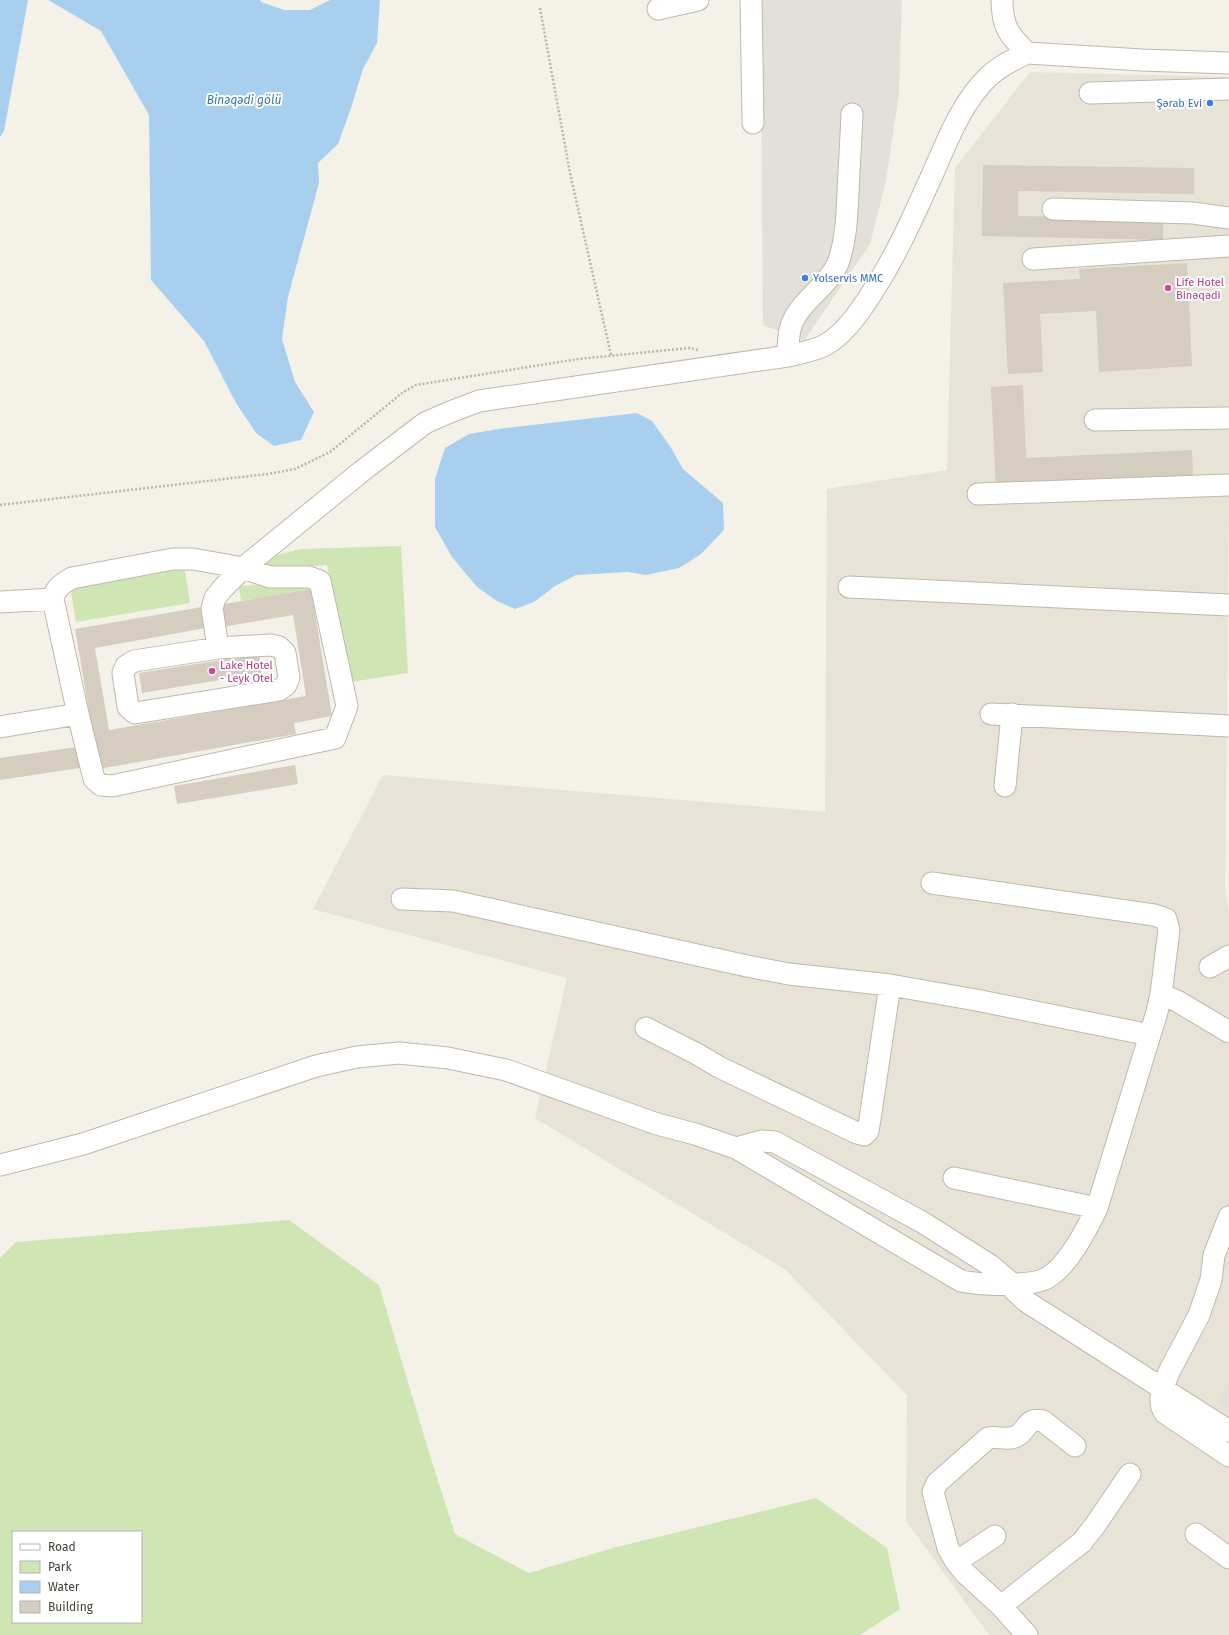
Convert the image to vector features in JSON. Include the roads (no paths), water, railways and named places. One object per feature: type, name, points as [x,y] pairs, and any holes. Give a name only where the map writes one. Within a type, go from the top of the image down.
[{"type":"street","points":[[658,8],[698,0]]},
{"type":"street","points":[[751,0],[753,124]]},
{"type":"street","points":[[1002,0],[1002,14],[1010,35],[1027,53]]},
{"type":"street","points":[[218,648],[212,608],[215,598],[222,589],[243,568],[362,471],[425,424],[450,412],[479,401],[788,356],[809,352],[825,345],[836,337],[864,307],[903,239],[952,130],[971,98],[988,77],[1002,65],[1027,53],[1142,60],[1229,63]]},
{"type":"street","points":[[1090,93],[1229,89]]},
{"type":"street","points":[[788,356],[788,338],[792,324],[803,306],[831,277],[842,249],[847,216],[852,114]]},
{"type":"street","points":[[1053,209],[1193,213],[1229,218]]},
{"type":"street","points":[[1033,259],[1229,246]]},
{"type":"street","points":[[1095,420],[1229,418]]},
{"type":"street","points":[[978,494],[1229,485]]},
{"type":"street","points":[[174,559],[193,559],[243,568],[270,577],[309,577],[320,581],[346,706],[335,738],[112,786],[101,785],[94,779],[78,714],[53,599],[54,592],[60,585],[72,578],[174,559]]},
{"type":"street","points":[[849,587],[1229,605]]},
{"type":"street","points":[[0,602],[53,599]]},
{"type":"street","points":[[279,647],[285,653],[288,677],[286,685],[279,690],[135,714],[128,707],[123,673],[126,666],[134,661],[218,648],[279,647]]},
{"type":"street","points":[[0,727],[78,714]]},
{"type":"street","points":[[991,714],[1229,726]]},
{"type":"street","points":[[1005,786],[1012,714]]},
{"type":"street","points":[[0,1164],[83,1144],[316,1066],[357,1057],[400,1053],[448,1058],[506,1070],[657,1124],[695,1134],[736,1148],[961,1282],[976,1284],[1011,1284],[1031,1282],[1047,1278],[1066,1260],[1086,1229],[1097,1208],[1150,1035],[1161,994],[1169,930],[1166,919],[1154,915],[932,883]]},
{"type":"street","points":[[402,899],[453,901],[732,963],[782,972],[890,985],[976,1000],[1150,1035]]},
{"type":"street","points":[[1210,967],[1229,956]]},
{"type":"street","points":[[646,1028],[719,1067],[809,1112],[864,1135],[868,1131],[890,985]]},
{"type":"street","points":[[1161,994],[1177,1001],[1229,1032]]},
{"type":"street","points":[[736,1148],[762,1142],[775,1142],[922,1222],[990,1265],[1011,1284],[1014,1290],[1027,1302],[1229,1431]]},
{"type":"street","points":[[954,1178],[1097,1208]]},
{"type":"street","points":[[1229,1217],[1214,1256],[1211,1280],[1199,1316],[1170,1370],[1160,1402],[1165,1413],[1229,1456]]},
{"type":"street","points":[[1027,1635],[1001,1606],[966,1574],[956,1562],[948,1548],[933,1492],[936,1483],[988,1438],[1005,1438],[1016,1436],[1036,1419],[1043,1421],[1075,1446]]},
{"type":"street","points":[[1001,1606],[1082,1542],[1130,1474]]},
{"type":"street","points":[[1196,1534],[1229,1558]]},
{"type":"street","points":[[956,1562],[995,1536]]},
{"type":"water","points":[[0,0],[28,0],[4,131],[0,137]]},
{"type":"water","name":"Binəqədi gölü","points":[[48,0],[260,0],[261,2],[284,10],[310,10],[330,0],[380,0],[377,43],[363,69],[338,144],[318,163],[319,183],[288,297],[282,339],[295,382],[314,412],[301,440],[274,446],[256,433],[236,403],[204,341],[151,280],[149,115],[101,31]]},
{"type":"water","points":[[637,413],[652,421],[670,446],[683,469],[723,503],[724,530],[701,554],[679,568],[646,575],[628,572],[576,575],[555,586],[534,602],[515,609],[497,601],[477,587],[452,557],[435,527],[435,479],[445,448],[469,434],[505,428]]},
{"type":"place","name":"Şərab Evi","points":[[1210,103]]},
{"type":"place","name":"Yolservis MMC","points":[[805,278]]},
{"type":"place","name":"Life Hotel Binəqədi","points":[[1168,288]]},
{"type":"place","name":"Lake Hotel - Leyk Otel","points":[[212,671]]}]
